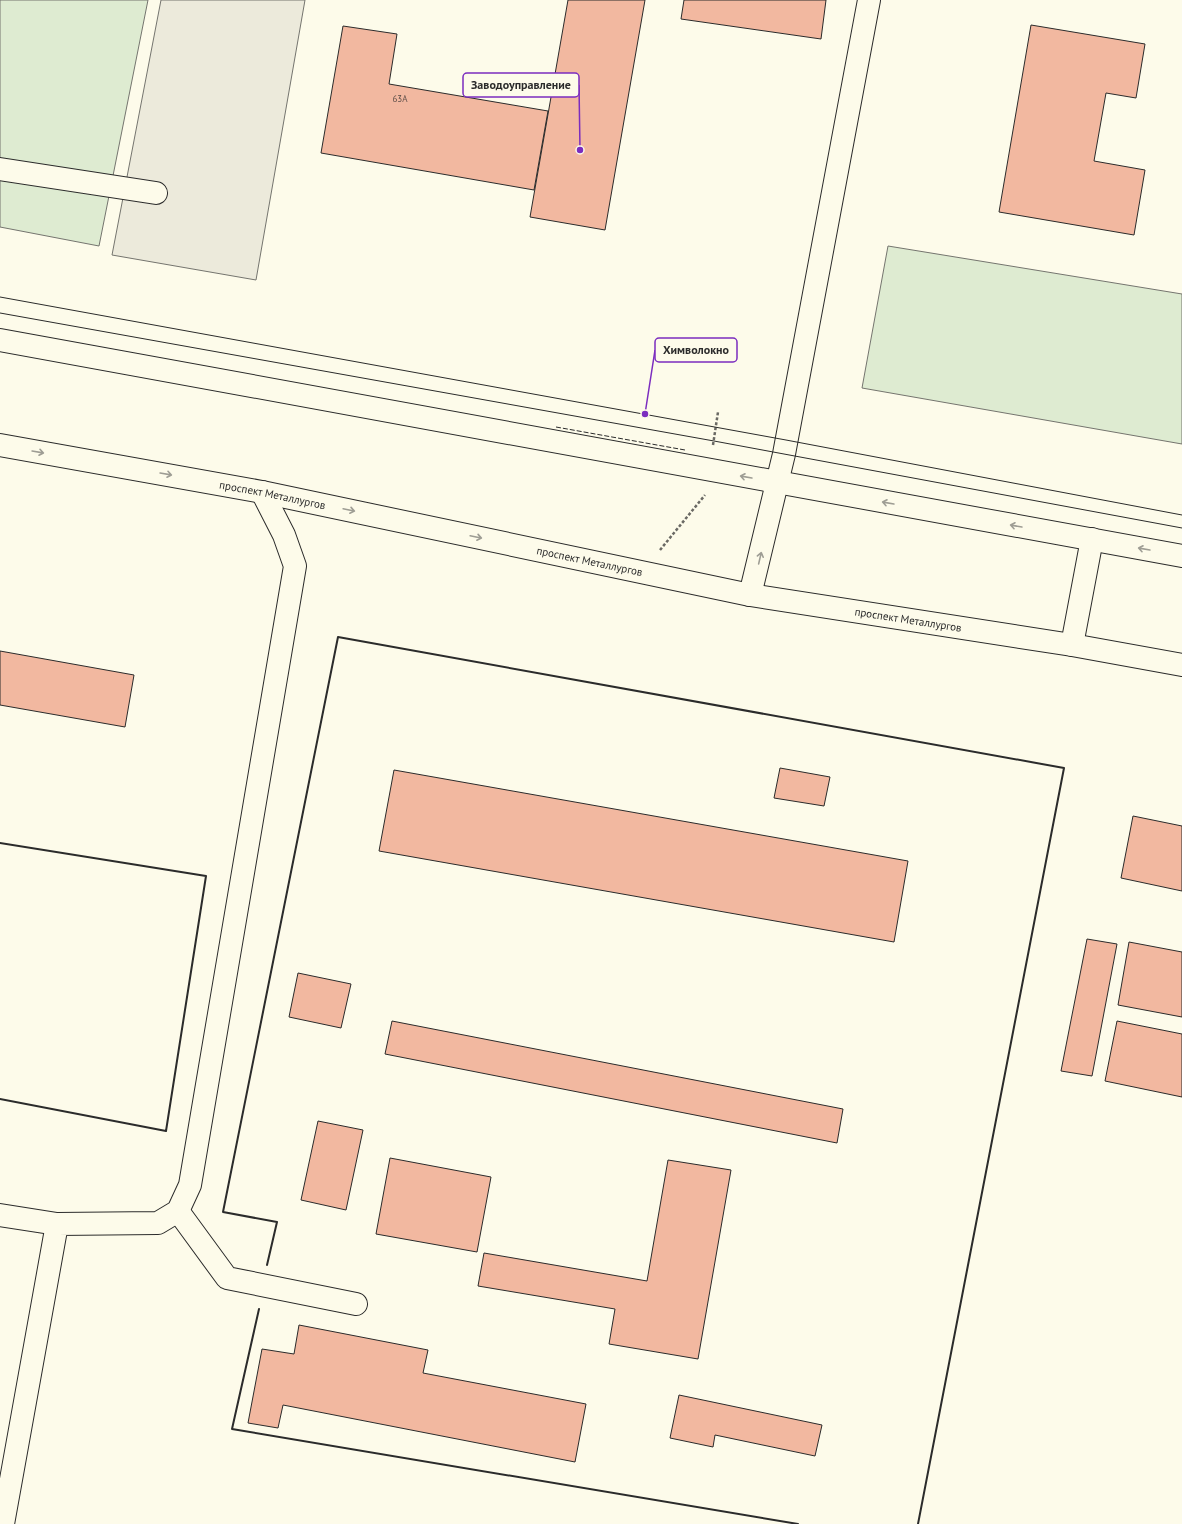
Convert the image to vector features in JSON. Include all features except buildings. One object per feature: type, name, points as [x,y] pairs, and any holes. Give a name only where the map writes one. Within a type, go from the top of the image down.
[{"type":"street","points":[[750,595],[784,454],[870,0]]},
{"type":"street","points":[[0,169],[156,192]]},
{"type":"street","points":[[0,340],[1182,556]]},
{"type":"street","name":"проспект Металлургов","points":[[0,445],[262,492],[750,595],[1072,645],[1182,665]]},
{"type":"street","points":[[0,1215],[57,1224],[158,1223],[178,1211],[190,1185],[295,566],[284,535],[262,492]]},
{"type":"street","points":[[1072,645],[1092,539]]},
{"type":"street","points":[[178,1211],[227,1278],[356,1304]]},
{"type":"street","points":[[3,1524],[57,1224]]},
{"type":"path","points":[[712,448],[718,412]]},
{"type":"path","points":[[656,553],[706,494]]},
{"type":"green space","points":[[0,0],[148,0],[99,246],[0,227]]},
{"type":"green space","points":[[888,246],[1182,294],[1182,444],[862,388]]},
{"type":"shaded area","points":[[161,0],[305,0],[256,280],[112,255]]},
{"type":"tram line","points":[[0,297],[786,440],[1182,515]]},
{"type":"tram line","points":[[0,313],[714,441],[1182,528]]},
{"type":"fence","points":[[556,427],[685,450]]},
{"type":"wall","points":[[267,1265],[277,1222],[223,1212],[338,637],[1064,768],[918,1524]]},
{"type":"wall","points":[[0,843],[206,876],[166,1131],[0,1099]]},
{"type":"wall","points":[[259,1309],[232,1429],[798,1524]]},
{"type":"place","name":"Заводоуправление","points":[[580,150]]},
{"type":"place","name":"Химволокно","points":[[645,414]]}]
